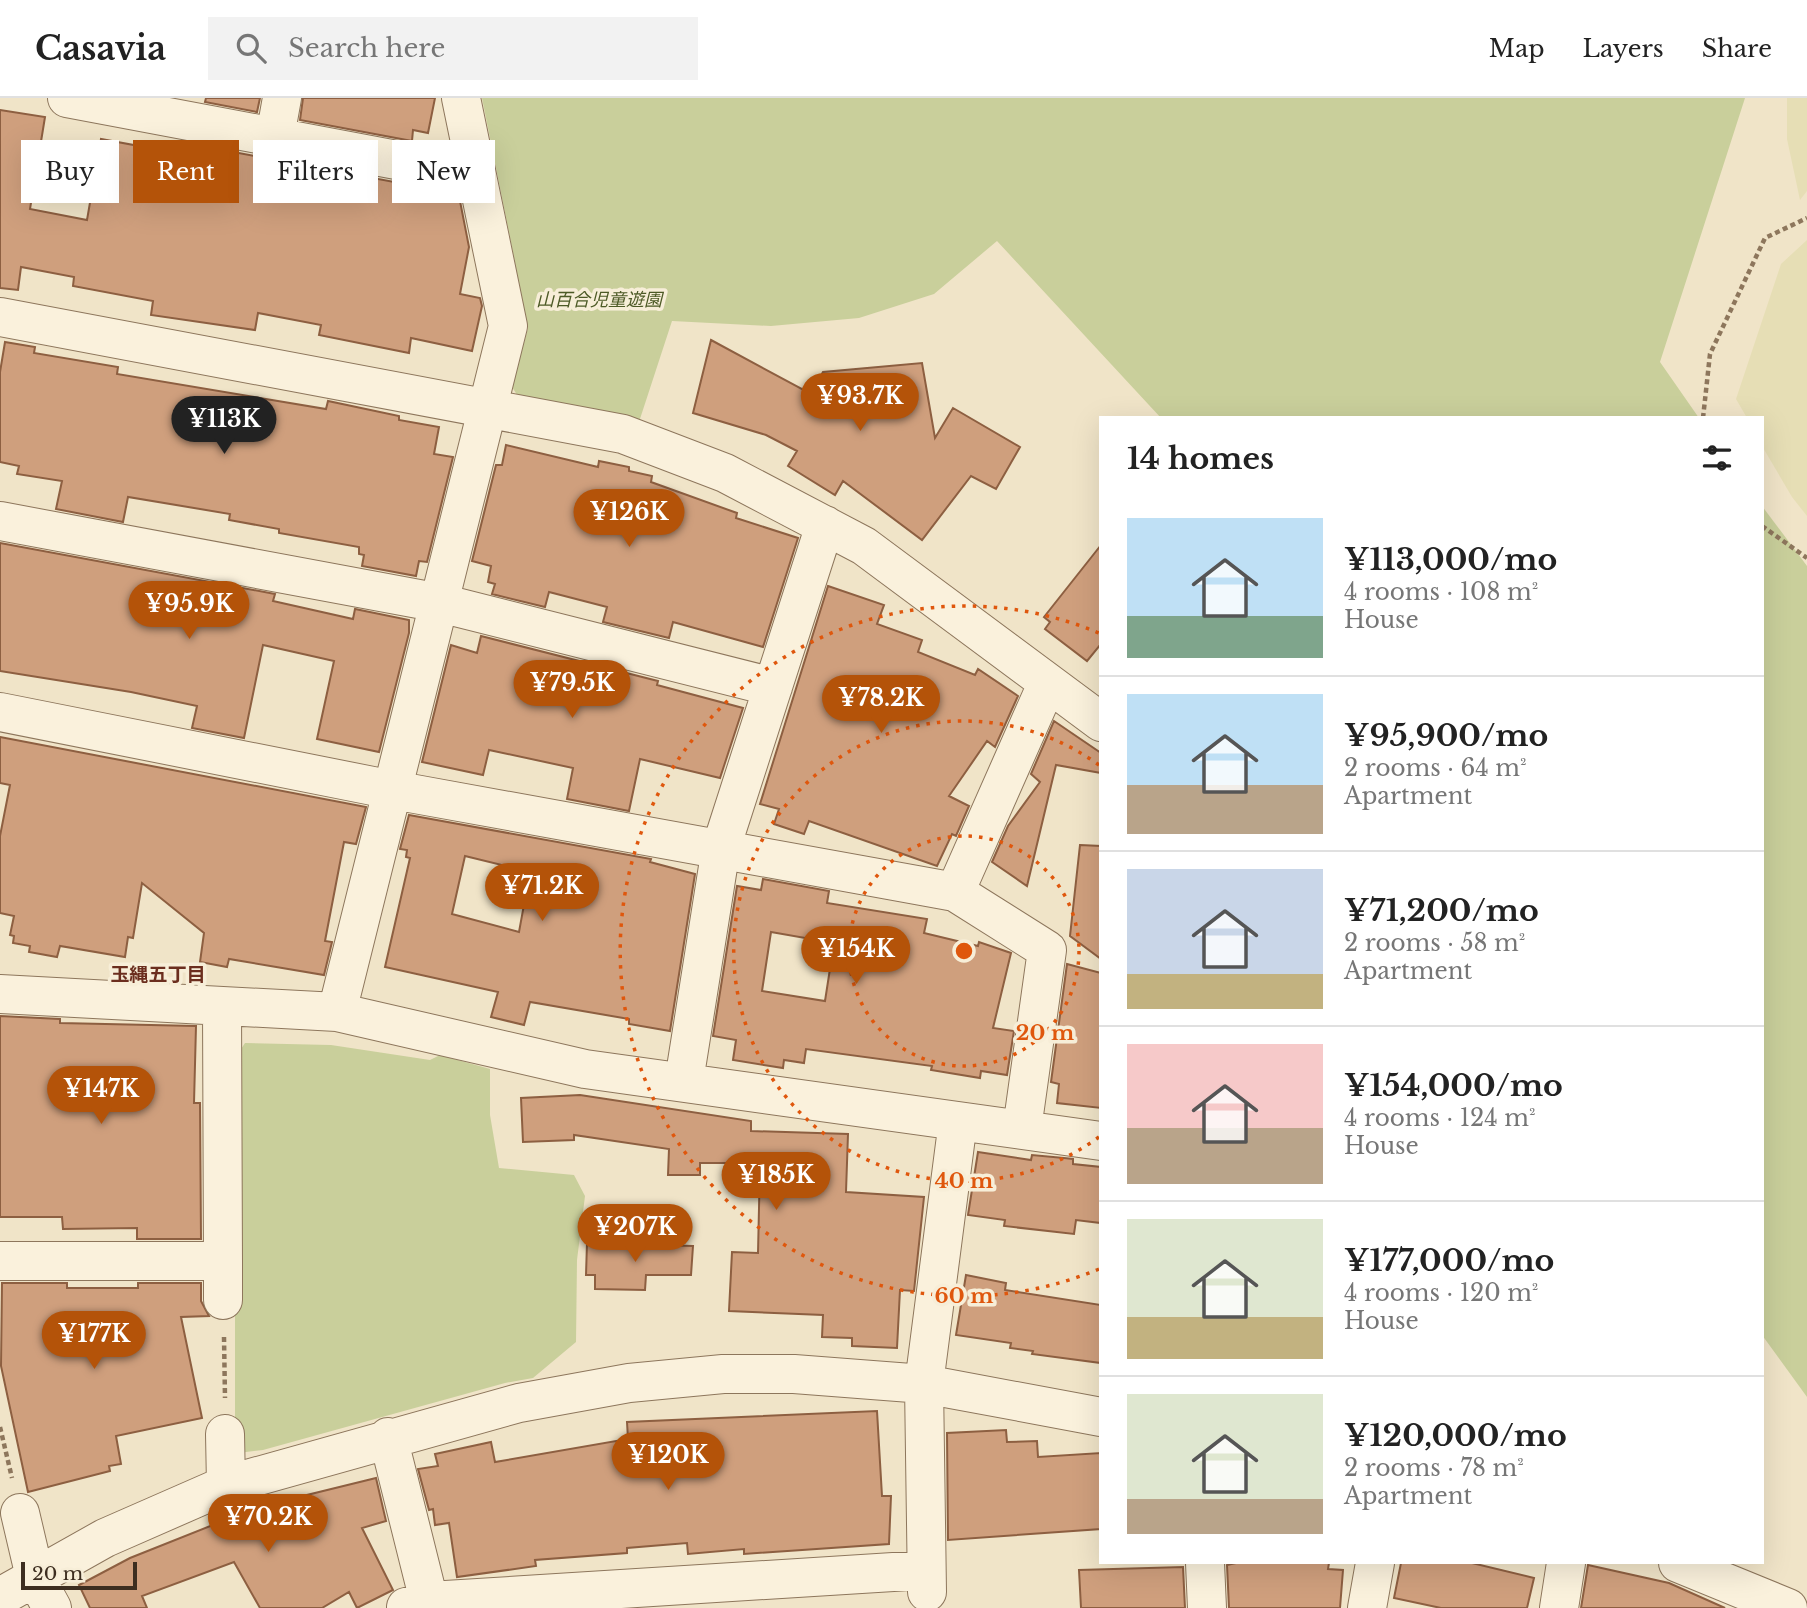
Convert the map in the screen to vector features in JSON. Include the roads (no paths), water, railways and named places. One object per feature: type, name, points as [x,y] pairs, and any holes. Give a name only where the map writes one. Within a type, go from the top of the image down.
[{"type":"street","points":[[67,98],[392,159]]},
{"type":"street","points":[[275,137],[282,98]]},
{"type":"street","points":[[461,98],[469,140]]},
{"type":"street","points":[[337,1012],[508,326],[482,203]]},
{"type":"street","points":[[0,317],[623,434],[725,472],[864,546],[1099,721]]},
{"type":"street","points":[[0,520],[440,603],[774,687]]},
{"type":"street","points":[[684,1081],[721,848],[825,525]]},
{"type":"street","points":[[955,892],[1047,684]]},
{"type":"street","points":[[0,712],[393,789],[955,892],[1047,950],[1022,1129]]},
{"type":"street","points":[[0,994],[222,1008],[337,1012],[585,1069],[1099,1141]]},
{"type":"street","points":[[222,1008],[223,1300]]},
{"type":"street","points":[[388,1437],[422,1606],[926,1581],[924,1384],[958,1121]]},
{"type":"street","points":[[0,1261],[223,1261]]},
{"type":"street","points":[[0,1597],[43,1593],[147,1518],[226,1485],[388,1437],[519,1403],[629,1383],[723,1374],[794,1374],[924,1384],[1099,1417]]},
{"type":"street","points":[[225,1434],[226,1485]]},
{"type":"street","points":[[20,1513],[43,1593]]},
{"type":"street","points":[[1205,1564],[1207,1608]]},
{"type":"street","points":[[1367,1608],[1375,1564]]},
{"type":"street","points":[[1559,1608],[1566,1564]]},
{"type":"street","points":[[1680,1564],[1788,1608]]},
{"type":"district","name":"玉縄五丁目","points":[[158,974]]},
{"type":"park label","name":"山百合児童遊園","points":[[599,300]]}]
